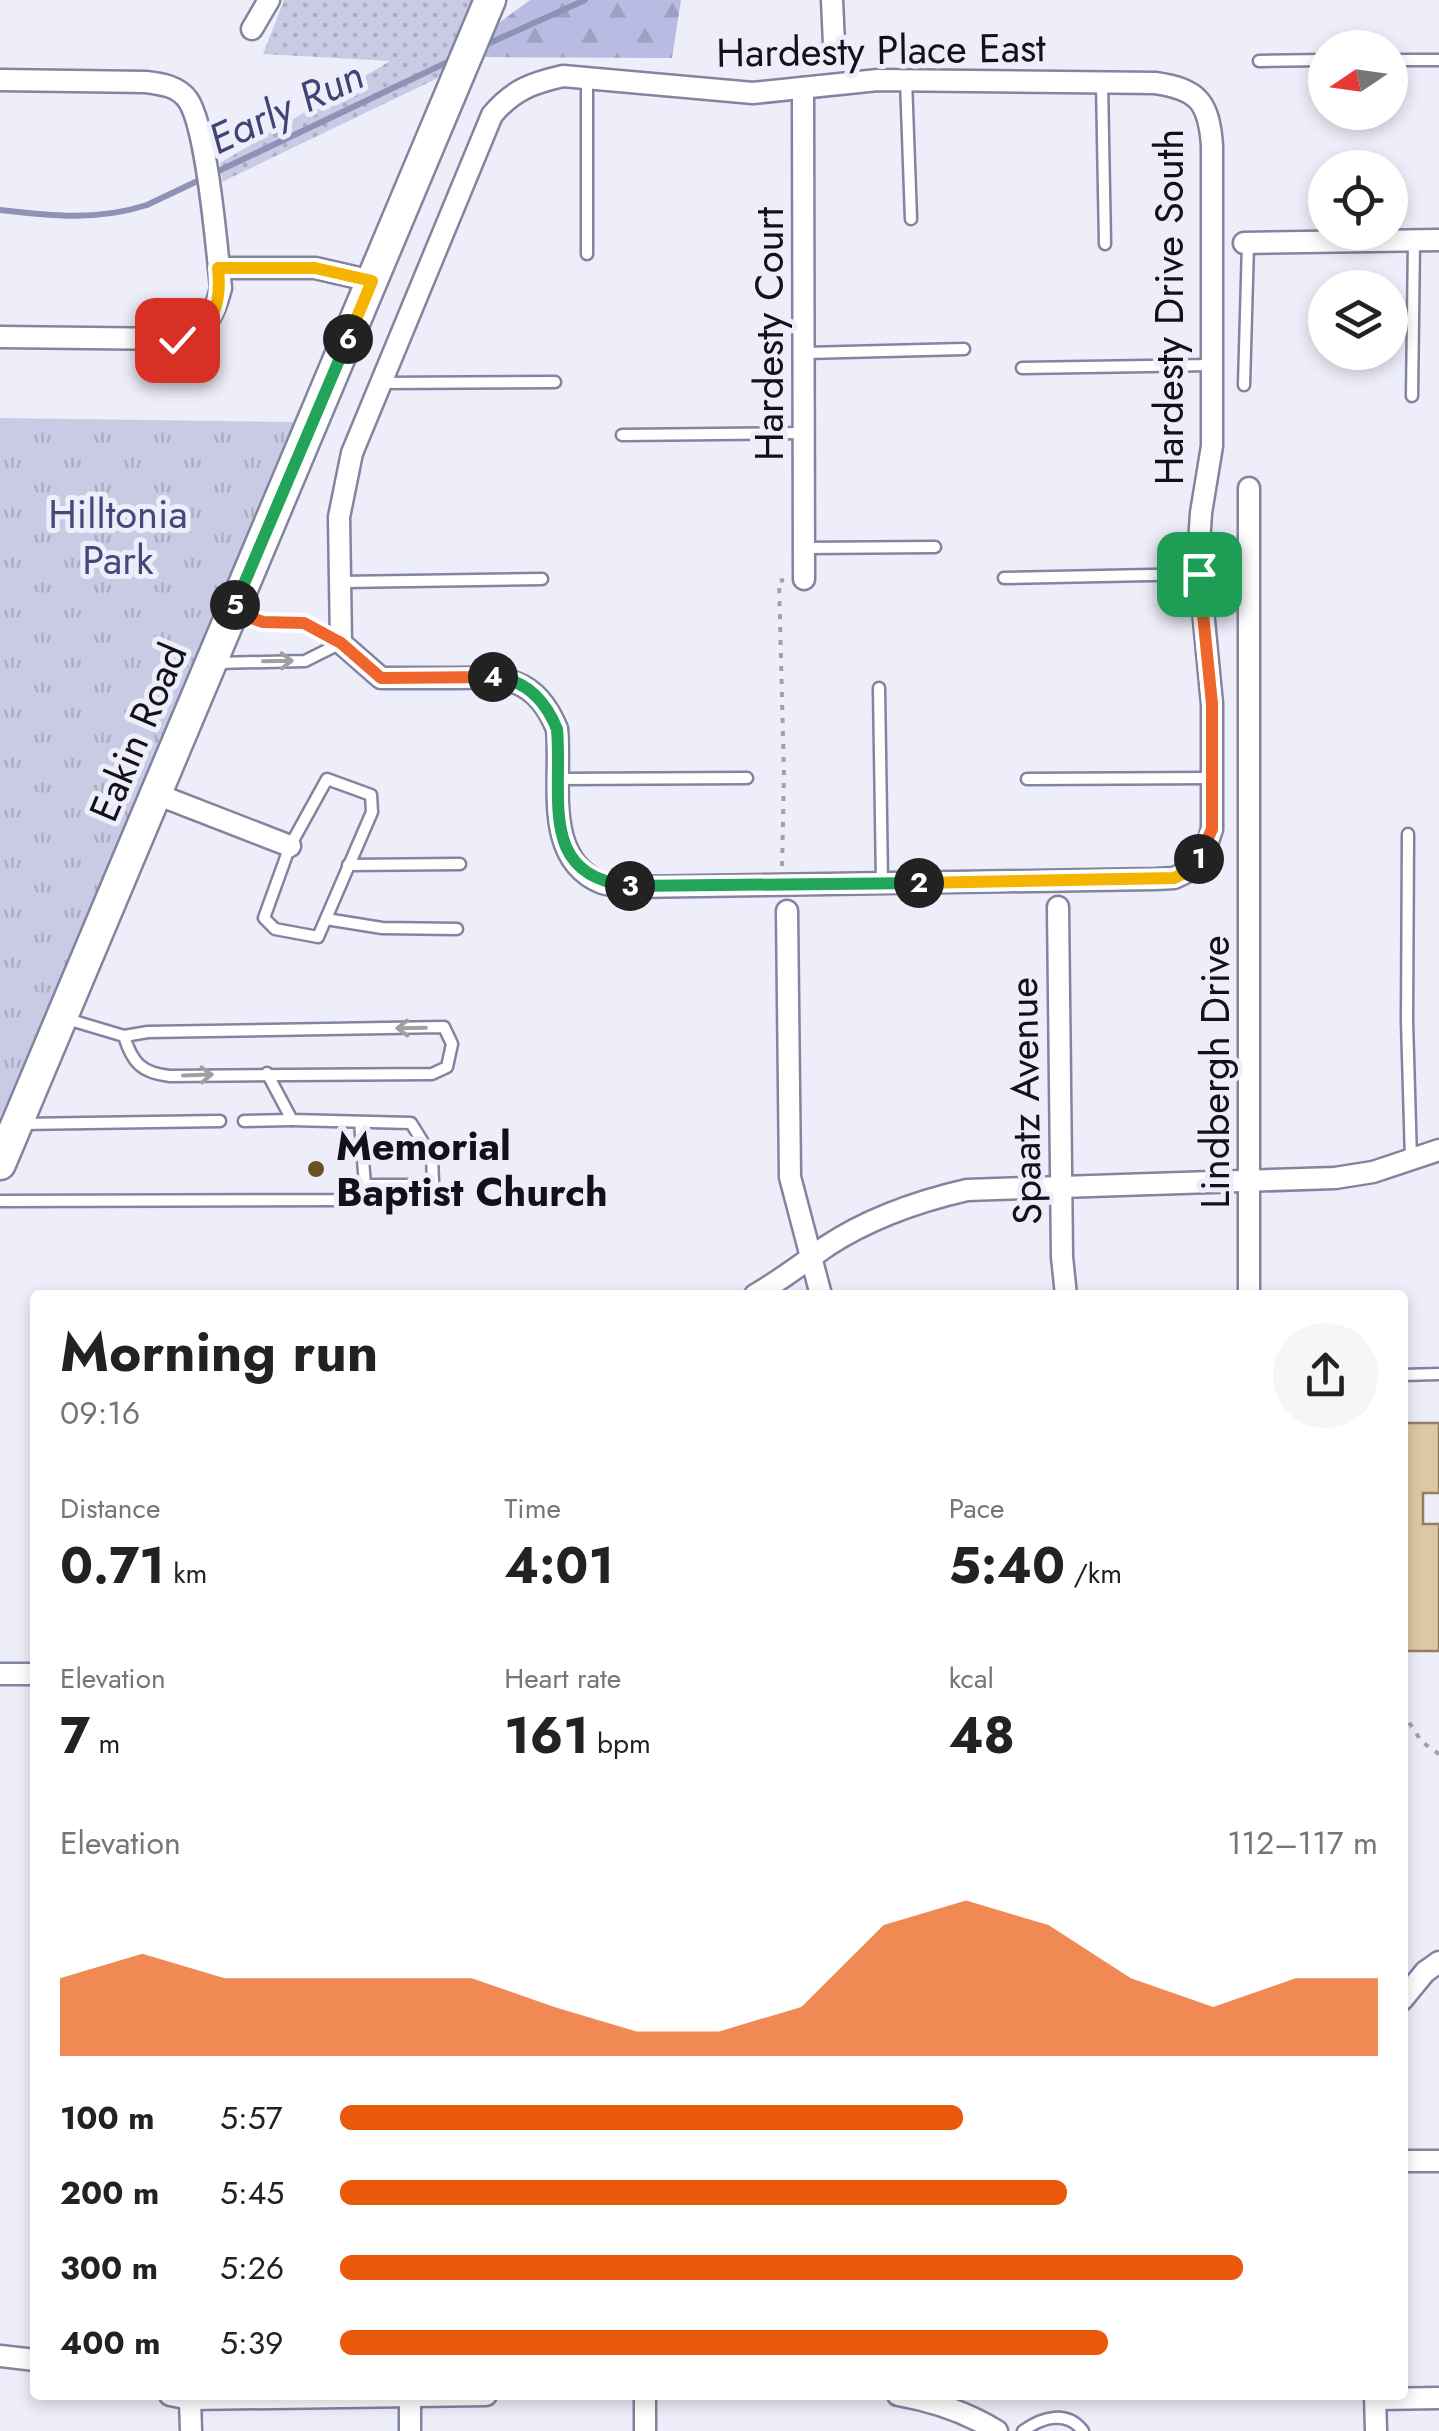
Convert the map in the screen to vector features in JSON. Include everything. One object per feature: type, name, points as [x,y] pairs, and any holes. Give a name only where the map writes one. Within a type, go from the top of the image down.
[{"type":"street","points":[[252,29],[269,0]]},
{"type":"street","name":"Eakin Road","points":[[0,1164],[490,0]]},
{"type":"street","points":[[832,0],[834,44]]},
{"type":"street","name":"Hardesty Place East","points":[[380,382],[482,134],[506,98],[526,85],[563,76],[753,94],[906,79],[1102,82],[1180,87],[1198,100]]},
{"type":"street","points":[[0,80],[146,82],[170,86],[188,100],[200,135],[220,288],[215,311],[200,330],[177,340],[0,337]]},
{"type":"street","name":"Hardesty Court","points":[[803,88],[804,580]]},
{"type":"street","name":"Hardesty Drive South","points":[[882,884],[1174,878],[1191,870],[1205,852],[1212,829],[1212,704],[1199,574],[1201,513],[1212,446],[1212,146],[1210,121],[1198,100]]},
{"type":"street","points":[[1246,243],[1439,240]]},
{"type":"street","points":[[218,268],[315,268],[372,281]]},
{"type":"street","points":[[380,382],[352,453],[339,517],[341,643],[381,678],[500,678],[530,689],[557,729],[560,833],[566,850],[578,866],[603,883],[633,887],[882,884]]},
{"type":"street","name":"Lindbergh Drive","points":[[1249,488],[1250,1290]]},
{"type":"street","points":[[156,794],[290,846]]},
{"type":"street","name":"Spaatz Avenue","points":[[1058,907],[1065,1290]]},
{"type":"street","points":[[787,911],[789,1158],[797,1211],[820,1290]]},
{"type":"street","points":[[763,1290],[830,1244],[928,1199],[967,1190],[1335,1178],[1374,1172],[1439,1150]]},
{"type":"street","points":[[0,1674],[30,1674]]},
{"type":"street","points":[[1408,1993],[1439,1962]]},
{"type":"street","points":[[1408,2161],[1439,2161]]},
{"type":"street","points":[[0,2356],[30,2359]]},
{"type":"street","points":[[1408,2398],[1439,2398]]},
{"type":"street","points":[[181,2400],[190,2431]]},
{"type":"street","points":[[410,2400],[410,2431]]},
{"type":"street","points":[[645,2400],[645,2431]]},
{"type":"street","points":[[925,2400],[980,2420],[997,2431]]},
{"type":"street","points":[[1376,2400],[1376,2431]]},
{"type":"lane","points":[[1259,61],[1308,60]]},
{"type":"lane","points":[[1408,60],[1439,60]]},
{"type":"lane","points":[[587,78],[587,254]]},
{"type":"lane","points":[[906,79],[910,219]]},
{"type":"lane","points":[[1102,82],[1105,244]]},
{"type":"lane","points":[[1412,396],[1414,241]]},
{"type":"lane","points":[[1244,385],[1246,243]]},
{"type":"lane","points":[[805,352],[964,349]]},
{"type":"lane","points":[[1022,368],[1211,365]]},
{"type":"lane","points":[[380,382],[554,382]]},
{"type":"lane","points":[[622,434],[804,432]]},
{"type":"lane","points":[[804,548],[935,547]]},
{"type":"lane","points":[[1004,578],[1199,574]]},
{"type":"lane","points":[[341,582],[542,580]]},
{"type":"lane","points":[[232,611],[263,622],[304,623],[341,643]]},
{"type":"lane","points":[[210,663],[305,661],[341,643]]},
{"type":"lane","points":[[879,688],[882,884]]},
{"type":"lane","points":[[327,778],[370,795],[372,812],[318,938],[275,929],[264,918],[290,846],[327,778]]},
{"type":"lane","points":[[559,779],[747,778]]},
{"type":"lane","points":[[1026,779],[1212,778]]},
{"type":"lane","points":[[1408,834],[1411,1162]]},
{"type":"lane","points":[[348,865],[460,864]]},
{"type":"lane","points":[[326,919],[382,928],[457,929]]},
{"type":"lane","points":[[62,1017],[124,1036],[148,1032],[444,1027],[452,1044],[447,1067],[432,1074],[148,1074],[131,1059],[124,1036]]},
{"type":"lane","points":[[267,1074],[292,1120]]},
{"type":"lane","points":[[0,1201],[346,1200],[365,1185],[433,1182],[432,1157],[411,1123],[244,1121]]},
{"type":"lane","points":[[17,1124],[220,1122]]},
{"type":"lane","points":[[360,1122],[365,1185]]},
{"type":"lane","points":[[1408,1375],[1439,1374]]},
{"type":"lane","points":[[1022,2431],[1048,2419],[1065,2417],[1083,2431]]},
{"type":"path","points":[[780,885],[784,776],[779,580],[804,580]]},
{"type":"path","points":[[1408,1721],[1422,1742],[1439,1754]]},
{"type":"green space","points":[[284,0],[473,0],[440,77],[222,182],[220,163],[390,61],[263,54]]},
{"type":"green space","points":[[530,0],[681,0],[672,58],[483,57],[499,23]]},
{"type":"green space","name":"Hilltonia Park","points":[[0,418],[294,422],[0,1121]]},
{"type":"building","points":[[1408,1423],[1439,1423],[1439,1493],[1423,1493],[1423,1524],[1439,1524],[1439,1651],[1408,1651]]},
{"type":"waterway","name":"Early Run","points":[[483,46],[585,0]]},
{"type":"waterway","name":"Early Run","points":[[0,210],[92,215],[147,205],[454,59]]},
{"type":"place","name":"Memorial Baptist Church","points":[[316,1169]]},
{"type":"route","points":[[177,340],[200,330],[215,311],[220,288],[218,268],[328,269],[372,281],[232,611],[263,622],[304,623],[341,643],[381,678],[500,678],[530,689],[542,701],[557,729],[560,833],[566,850],[578,866],[603,883],[633,887],[1156,879],[1174,878],[1191,870],[1205,852],[1212,829],[1212,704],[1199,574]]}]
